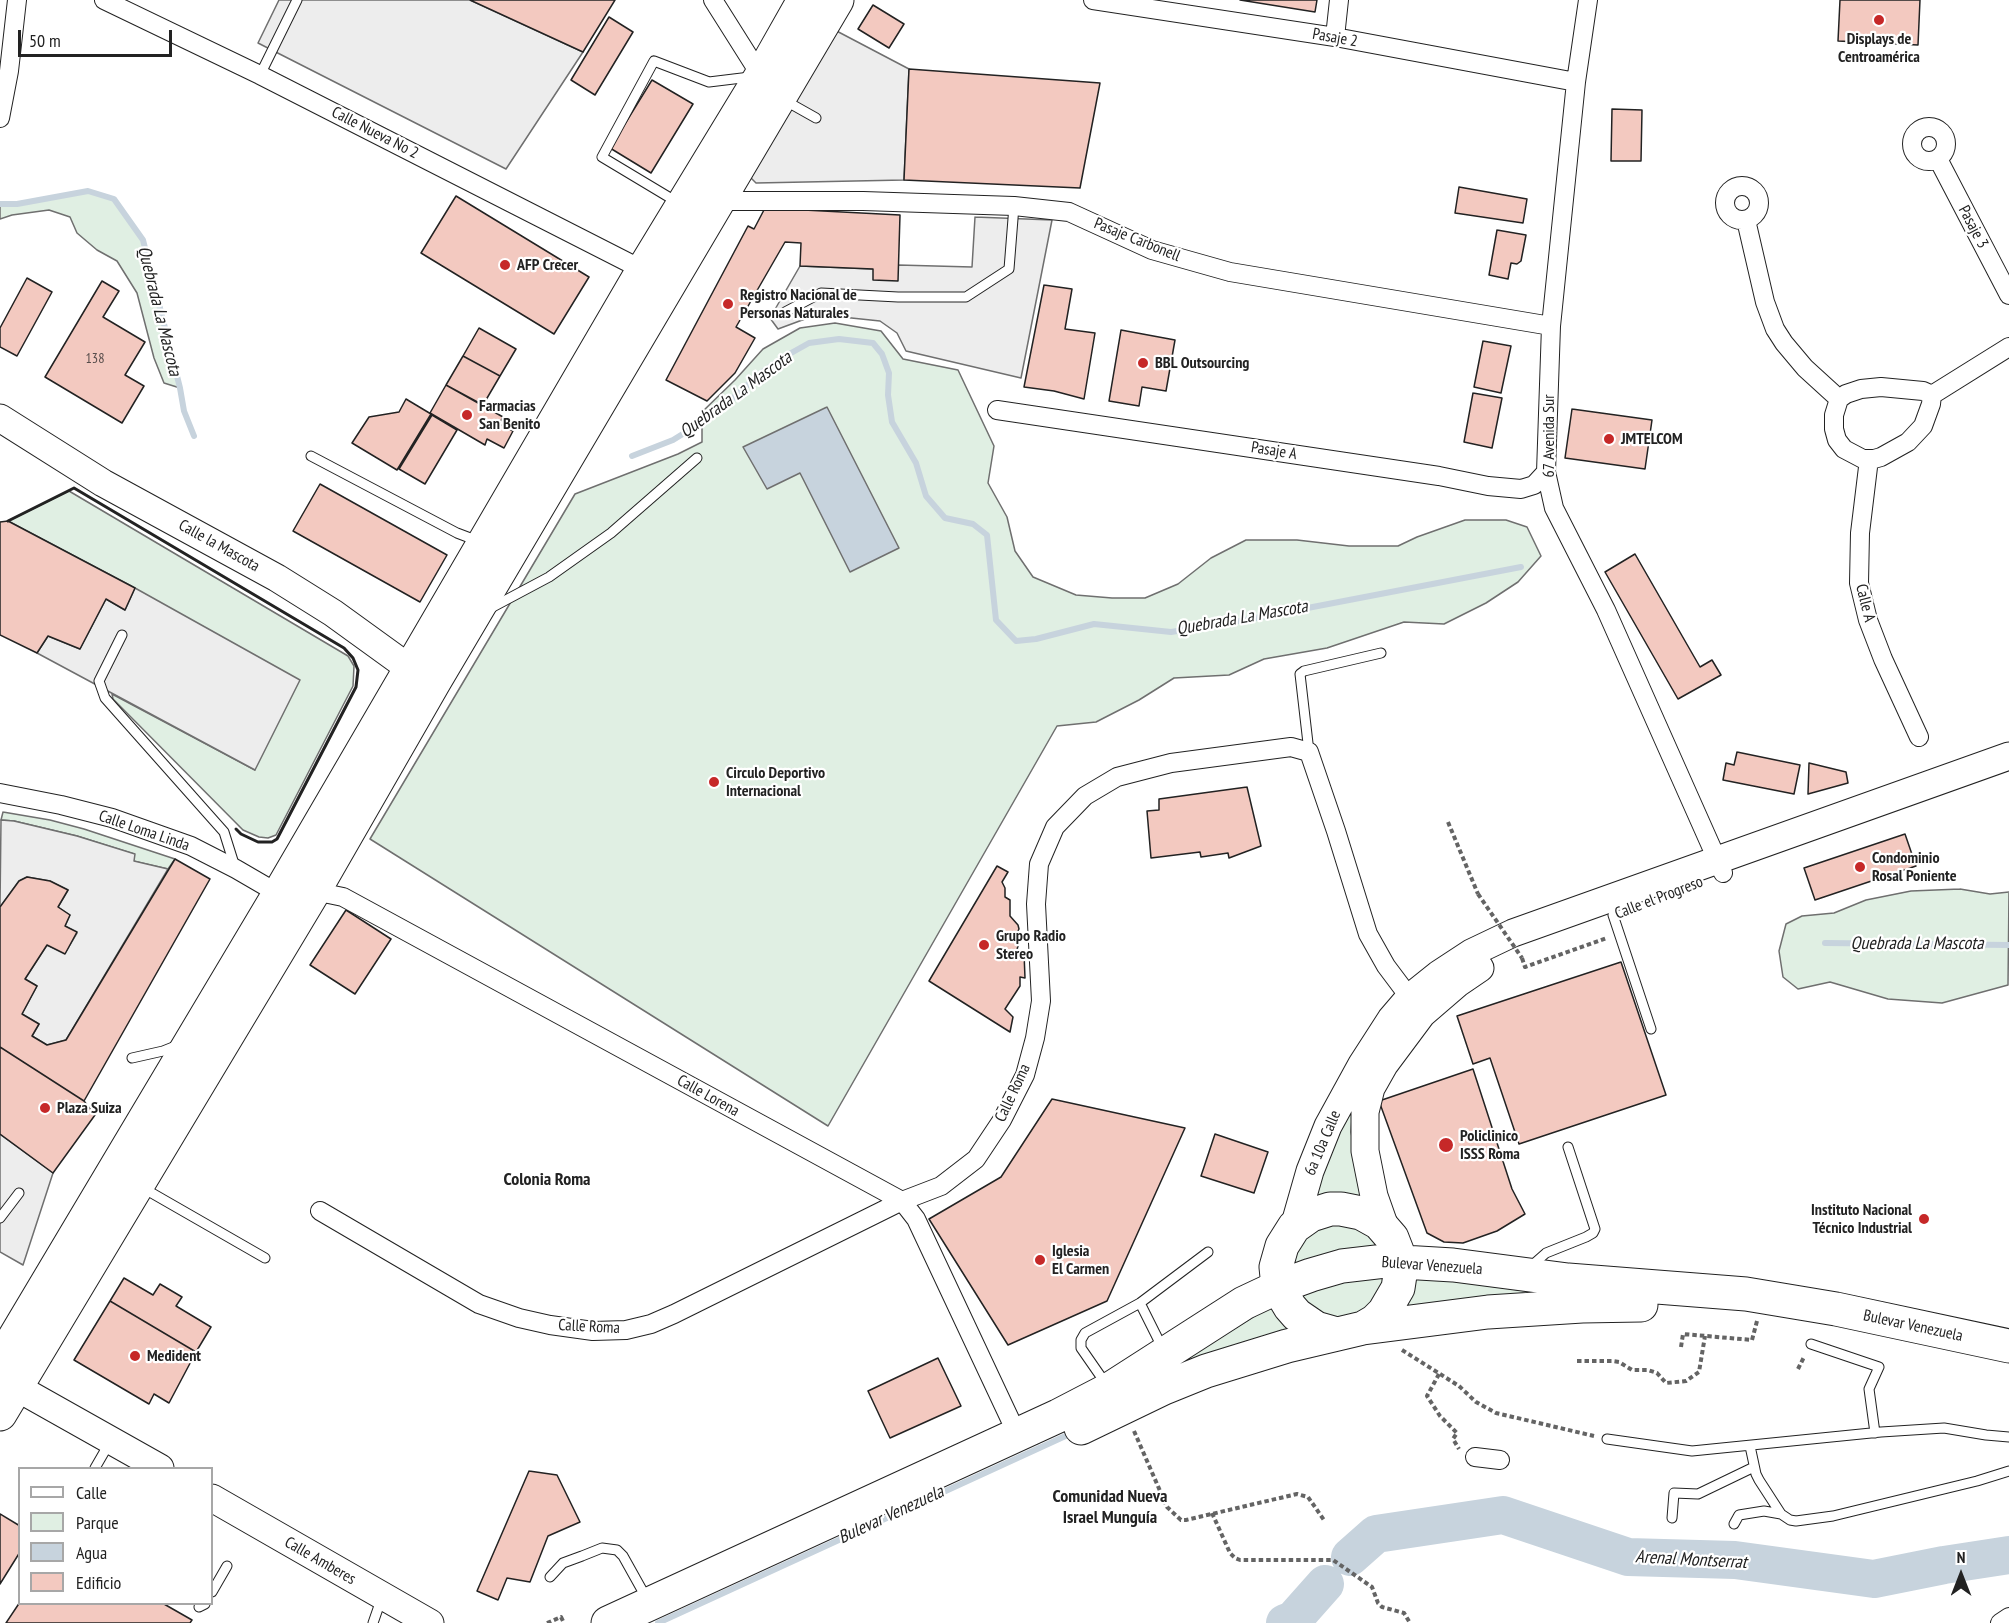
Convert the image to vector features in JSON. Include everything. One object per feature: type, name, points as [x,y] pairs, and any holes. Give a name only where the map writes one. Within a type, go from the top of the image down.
[{"type":"highway","points":[[0,1414],[6,1376],[200,1026],[279,894],[422,675],[474,617],[718,201],[770,87],[804,0]]},
{"type":"highway","points":[[6,1376],[138,1185],[314,891],[422,675],[483,543],[643,270],[682,206],[837,0]]},
{"type":"highway","points":[[1341,1209],[1371,1217],[1386,1230],[1396,1247],[1400,1262],[1398,1288],[1384,1312],[1350,1331],[1316,1328],[1306,1323],[1290,1307],[1278,1287],[1276,1274],[1278,1256],[1294,1227],[1320,1211],[1341,1209]]},
{"type":"highway","name":"Bulevar Venezuela","points":[[608,1623],[652,1613],[1117,1399],[1165,1354],[1234,1309],[1278,1287],[1342,1266],[1371,1262],[1453,1265],[1568,1280],[1746,1294],[1836,1309],[2009,1346]]},
{"type":"highway","name":"Bulevar Venezuela","points":[[652,1613],[1058,1416],[1164,1388],[1206,1371],[1287,1346],[1350,1331],[1488,1312],[1582,1306],[1645,1305],[1759,1311],[1825,1321],[1961,1353],[2009,1360]]},
{"type":"street","points":[[0,118],[17,0]]},
{"type":"street","name":"Calle Nueva No 2","points":[[104,0],[260,75],[643,270]]},
{"type":"street","points":[[713,0],[770,87]]},
{"type":"street","name":"Pasaje 2","points":[[1093,0],[1335,37],[1576,82]]},
{"type":"street","points":[[1335,37],[1339,0]]},
{"type":"street","name":"67 Avenida Sur","points":[[1588,0],[1576,82],[1551,326],[1546,472],[1554,508],[1606,610],[1720,867]]},
{"type":"street","name":"Pasaje 3","points":[[1938,159],[2009,295]]},
{"type":"street","name":"Pasaje Carbonell","points":[[718,201],[863,201],[1014,206],[1069,212],[1152,250],[1230,272],[1551,326]]},
{"type":"street","points":[[1746,220],[1762,294],[1772,324],[1796,357],[1839,399]]},
{"type":"street","points":[[1932,395],[2009,347]]},
{"type":"street","points":[[1871,388],[1903,388],[1932,395],[1927,420],[1917,435],[1888,454],[1874,459],[1863,459],[1844,449],[1837,440],[1834,415],[1839,399],[1853,391],[1871,388]]},
{"type":"street","name":"Pasaje A","points":[[997,410],[1439,476],[1488,486],[1521,489],[1534,485],[1546,472]]},
{"type":"street","name":"Calle la Mascota","points":[[0,417],[103,483],[277,578],[333,613],[422,675]]},
{"type":"street","name":"Calle A","points":[[1869,459],[1859,544],[1859,583],[1868,620],[1883,659],[1919,737]]},
{"type":"street","name":"Calle Roma","points":[[320,1211],[479,1304],[519,1318],[550,1325],[593,1330],[626,1329],[651,1324],[674,1314],[902,1201],[941,1186],[976,1159],[1002,1120],[1025,1075],[1035,1038],[1041,1001],[1036,904],[1039,864],[1055,827],[1086,796],[1117,777],[1171,763],[1291,747],[1309,752]]},
{"type":"street","points":[[1309,752],[1368,934],[1386,966],[1415,1006]]},
{"type":"street","name":"Calle el Progreso","points":[[1362,1064],[1391,1019],[1458,983],[1486,964],[1528,946],[1616,925],[1720,867],[2009,756]]},
{"type":"street","name":"Calle el Progreso","points":[[1366,1103],[1371,1088],[1415,1006],[1439,974],[1471,953],[1513,933],[1720,867],[2009,769]]},
{"type":"street","name":"Calle Loma Linda","points":[[0,793],[112,818],[191,846],[279,894]]},
{"type":"street","name":"Calle Lorena","points":[[279,894],[314,891],[343,897],[902,1201],[916,1218],[1017,1434]]},
{"type":"street","name":"6a 10a Calle","points":[[1294,1227],[1310,1171],[1328,1126],[1362,1064]]},
{"type":"street","name":"6a 10a Calle","points":[[1366,1103],[1365,1151],[1374,1196],[1386,1230]]},
{"type":"street","points":[[6,1376],[158,1467]]},
{"type":"street","points":[[1475,1457],[1500,1460]]},
{"type":"street","name":"Calle Amberes","points":[[213,1499],[430,1623]]},
{"type":"street","points":[[2000,1623],[2009,1617]]},
{"type":"lane","points":[[260,75],[297,0]]},
{"type":"lane","points":[[682,206],[602,157],[654,61],[709,82],[770,87],[816,118]]},
{"type":"lane","points":[[785,312],[821,293],[898,297],[966,297],[1009,269],[1014,206]]},
{"type":"lane","points":[[311,456],[457,533],[483,543]]},
{"type":"lane","points":[[474,617],[521,594],[572,561],[611,533],[697,458]]},
{"type":"lane","points":[[122,635],[99,681],[105,698],[225,832],[236,869]]},
{"type":"lane","points":[[1309,752],[1300,674],[1304,671],[1381,653]]},
{"type":"lane","points":[[1616,925],[1651,1029]]},
{"type":"lane","points":[[132,1059],[163,1051],[182,1043],[200,1026]]},
{"type":"lane","points":[[1523,1273],[1546,1253],[1586,1237],[1595,1229],[1568,1147]]},
{"type":"lane","points":[[138,1185],[265,1258]]},
{"type":"lane","points":[[0,1218],[19,1193]]},
{"type":"lane","points":[[1117,1399],[1081,1348],[1081,1341],[1085,1333],[1140,1303],[1208,1252]]},
{"type":"lane","points":[[1140,1303],[1165,1354]]},
{"type":"lane","points":[[1811,1344],[1879,1366],[1869,1389],[1875,1433]]},
{"type":"lane","points":[[1607,1439],[1692,1451],[1944,1428],[2009,1437]]},
{"type":"lane","points":[[96,1467],[111,1440]]},
{"type":"lane","points":[[1750,1446],[1756,1474],[1781,1514]]},
{"type":"lane","points":[[1672,1518],[1674,1493],[1698,1494],[1754,1467]]},
{"type":"lane","points":[[1734,1524],[1739,1515],[1764,1511],[1781,1514],[1796,1521],[1833,1516],[2009,1471]]},
{"type":"lane","points":[[550,1576],[563,1563],[602,1548],[617,1550],[623,1556],[652,1613]]},
{"type":"lane","points":[[213,1590],[227,1566]]},
{"type":"lane","points":[[373,1623],[382,1596]]},
{"type":"path","points":[[1448,822],[1478,894],[1522,958],[1525,967],[1616,925]]},
{"type":"path","points":[[1682,1347],[1683,1334],[1752,1340],[1759,1311]]},
{"type":"path","points":[[1577,1361],[1620,1362],[1632,1370],[1648,1370],[1657,1373],[1666,1383],[1686,1381],[1699,1372],[1705,1336]]},
{"type":"path","points":[[1475,1457],[1463,1456],[1453,1439],[1457,1433],[1440,1416],[1427,1396],[1439,1374],[1459,1386],[1476,1402],[1496,1413],[1607,1439]]},
{"type":"path","points":[[1117,1399],[1171,1511],[1181,1520],[1297,1494],[1308,1497],[1324,1520]]},
{"type":"path","points":[[1212,1513],[1234,1558],[1240,1560],[1333,1560],[1372,1587],[1378,1603],[1391,1610],[1404,1613],[1410,1623]]},
{"type":"path","points":[[547,1623],[561,1617],[564,1623]]},
{"type":"green space","points":[[88,191],[114,199],[143,240],[180,388],[164,383],[154,358],[137,293],[117,261],[97,250],[77,233],[70,217],[49,210],[0,219],[0,204],[17,204]]},
{"type":"green space","name":"Circulo Deportivo Internacional","points":[[835,323],[881,331],[903,359],[958,370],[994,446],[988,483],[1007,517],[1015,551],[1033,577],[1076,595],[1145,598],[1178,584],[1211,558],[1246,540],[1297,540],[1349,546],[1398,546],[1465,520],[1506,520],[1527,527],[1541,556],[1518,582],[1486,603],[1444,624],[1404,622],[1327,648],[1264,659],[1229,675],[1174,678],[1139,700],[1096,722],[1057,726],[828,1126],[370,839],[575,494],[678,454],[702,442],[702,412],[763,349],[800,328]]},
{"type":"green space","points":[[69,491],[348,656],[354,666],[353,686],[276,835],[268,838],[259,837],[243,830],[113,699],[112,694],[255,770],[135,588],[8,521]]},
{"type":"green space","points":[[3,812],[50,820],[84,829],[175,859],[168,869],[133,861],[134,854],[77,836],[1,820]]},
{"type":"green space","points":[[1960,889],[1990,894],[2009,892],[2008,985],[1942,1003],[1888,999],[1830,982],[1798,989],[1783,977],[1779,951],[1786,924],[1802,916],[1834,913],[1866,900],[1911,891]]},
{"type":"green space","points":[[1353,1105],[1351,1132],[1367,1209],[1311,1206],[1317,1179]]},
{"type":"green space","points":[[1332,1223],[1349,1225],[1368,1235],[1377,1243],[1383,1257],[1293,1272],[1293,1254],[1306,1235]]},
{"type":"green space","points":[[1411,1275],[1607,1302],[1392,1320]]},
{"type":"green space","points":[[1389,1276],[1388,1289],[1356,1322],[1316,1315],[1300,1294],[1328,1284]]},
{"type":"green space","points":[[1274,1304],[1307,1333],[1134,1390]]},
{"type":"shaded area","points":[[279,0],[470,0],[583,52],[506,169],[258,43]]},
{"type":"shaded area","points":[[829,27],[909,69],[904,180],[756,183],[748,175]]},
{"type":"shaded area","points":[[975,217],[1052,220],[1021,378],[906,351],[897,333],[880,321],[842,317],[805,319],[778,329],[770,318],[800,266],[873,269],[898,265],[972,267]]},
{"type":"shaded area","points":[[135,588],[300,680],[255,770],[37,653],[48,636],[80,649],[106,599],[125,610]]},
{"type":"shaded area","points":[[1,820],[77,836],[135,854],[134,861],[168,869],[66,1040],[47,1045],[32,1036],[39,1024],[22,1014],[37,986],[25,979],[47,945],[65,953],[77,933],[65,926],[70,915],[58,907],[68,890],[50,881],[27,877],[19,881],[0,907]]},
{"type":"shaded area","points":[[0,1134],[53,1173],[23,1265],[0,1252]]},
{"type":"water","points":[[827,407],[899,548],[850,572],[800,473],[767,489],[743,447]]},
{"type":"building","points":[[470,0],[615,0],[583,52]]},
{"type":"building","points":[[1240,0],[1317,0],[1315,12]]},
{"type":"building","name":"Displays de Centroamérica","points":[[1840,0],[1920,0],[1918,45],[1838,41]]},
{"type":"building","points":[[873,5],[904,24],[889,48],[858,29]]},
{"type":"building","points":[[609,17],[633,32],[595,95],[571,80]]},
{"type":"building","points":[[909,69],[1100,83],[1080,188],[904,180]]},
{"type":"building","points":[[652,80],[693,104],[651,173],[610,148]]},
{"type":"building","points":[[1612,109],[1642,110],[1641,161],[1611,161]]},
{"type":"building","points":[[1459,187],[1527,199],[1523,223],[1455,213]]},
{"type":"building","name":"AFP Crecer","points":[[456,196],[589,277],[554,334],[421,253]]},
{"type":"building","name":"Registro Nacional de Personas Naturales","points":[[765,208],[900,215],[898,281],[873,280],[873,269],[800,266],[801,243],[785,242],[736,327],[755,338],[735,373],[707,401],[666,380],[748,226],[754,229]]},
{"type":"building","points":[[1497,230],[1526,235],[1521,261],[1517,264],[1511,263],[1508,279],[1489,275]]},
{"type":"building","points":[[27,278],[52,292],[17,356],[0,347],[0,328]]},
{"type":"building","points":[[102,281],[119,291],[103,317],[145,342],[125,375],[144,386],[122,423],[45,377]]},
{"type":"building","points":[[1044,285],[1072,289],[1065,329],[1095,333],[1084,399],[1054,391],[1024,387]]},
{"type":"building","points":[[479,328],[516,349],[500,376],[463,356]]},
{"type":"building","name":"BBL Outsourcing","points":[[1121,330],[1175,340],[1166,391],[1142,387],[1139,406],[1109,401]]},
{"type":"building","points":[[1483,341],[1511,346],[1501,393],[1474,387]]},
{"type":"building","points":[[463,356],[500,376],[483,405],[446,385]]},
{"type":"building","name":"Farmacias San Benito","points":[[446,385],[503,417],[499,424],[513,431],[504,448],[487,439],[485,445],[430,413]]},
{"type":"building","points":[[1473,393],[1502,398],[1492,448],[1464,442]]},
{"type":"building","points":[[406,399],[431,414],[397,470],[352,443],[369,417],[399,412]]},
{"type":"building","name":"JMTELCOM","points":[[1572,409],[1652,420],[1645,469],[1565,458]]},
{"type":"building","points":[[432,415],[457,430],[425,484],[399,469]]},
{"type":"building","points":[[320,484],[447,555],[420,602],[293,531]]},
{"type":"building","points":[[8,521],[135,588],[125,610],[106,599],[80,649],[48,636],[37,653],[0,635],[0,522]]},
{"type":"building","points":[[1635,554],[1700,667],[1712,660],[1721,675],[1678,699],[1605,572]]},
{"type":"building","points":[[1737,752],[1800,765],[1794,794],[1723,780],[1726,763],[1734,765]]},
{"type":"building","points":[[1809,763],[1846,772],[1848,783],[1808,794]]},
{"type":"building","points":[[1247,787],[1261,846],[1229,858],[1228,853],[1201,857],[1200,852],[1151,858],[1147,811],[1159,810],[1159,799]]},
{"type":"building","name":"Condominio Rosal Poniente","points":[[1905,834],[1916,866],[1815,900],[1804,868]]},
{"type":"building","points":[[175,859],[210,879],[84,1101],[0,1047],[0,907],[19,881],[27,877],[50,881],[68,890],[58,907],[70,915],[65,926],[77,932],[65,954],[47,945],[25,979],[37,986],[22,1014],[39,1024],[32,1036],[47,1045],[66,1040]]},
{"type":"building","name":"Grupo Radio Stereo","points":[[997,866],[1008,872],[1002,882],[1005,897],[1010,900],[1010,916],[1019,929],[1015,936],[1020,941],[1017,949],[1024,953],[1025,978],[1020,977],[1020,986],[1005,1009],[1013,1017],[1010,1032],[929,981]]},
{"type":"building","points":[[346,910],[391,939],[355,994],[310,965]]},
{"type":"building","points":[[1621,962],[1666,1095],[1519,1144],[1490,1058],[1473,1064],[1457,1016]]},
{"type":"building","name":"Plaza Suiza","points":[[0,1047],[84,1101],[95,1115],[53,1173],[0,1134]]},
{"type":"building","name":"Policlinico ISSS Roma","points":[[1473,1069],[1512,1189],[1525,1214],[1497,1231],[1463,1243],[1444,1242],[1427,1233],[1379,1101]]},
{"type":"building","name":"Iglesia El Carmen","points":[[1052,1099],[1185,1128],[1107,1301],[1008,1345],[929,1219],[1001,1177]]},
{"type":"building","points":[[1215,1134],[1268,1152],[1254,1193],[1201,1176]]},
{"type":"building","points":[[124,1278],[153,1295],[160,1284],[182,1297],[176,1306],[211,1327],[196,1352],[110,1301]]},
{"type":"building","name":"Medident","points":[[110,1301],[196,1352],[169,1403],[154,1394],[149,1404],[74,1360]]},
{"type":"building","points":[[938,1358],[961,1406],[890,1438],[868,1391]]},
{"type":"building","points":[[529,1471],[557,1475],[580,1522],[548,1536],[530,1582],[507,1578],[498,1600],[477,1591]]},
{"type":"building","points":[[0,1514],[18,1525],[18,1555],[0,1584]]},
{"type":"building","points":[[18,1605],[166,1605],[192,1620],[190,1623],[6,1623]]},
{"type":"waterway","name":"Quebrada La Mascota","points":[[0,204],[17,204],[88,191],[114,199],[143,240],[184,411],[194,436]]},
{"type":"waterway","name":"Quebrada La Mascota","points":[[632,456],[673,440],[715,414],[761,373],[809,343],[839,339],[873,343],[882,354],[889,373],[888,395],[892,422],[916,463],[926,496],[945,518],[973,524],[987,535],[996,620],[1016,641],[1036,639],[1094,624],[1171,632],[1521,567]]},
{"type":"waterway","name":"Quebrada La Mascota","points":[[1825,943],[2009,945]]},
{"type":"waterway","name":"Bulevar Venezuela","points":[[658,1623],[1072,1433]]},
{"type":"waterway","name":"Arenal Montserrat","points":[[1350,1557],[1376,1534],[1503,1515],[1628,1557],[1735,1560],[1874,1579],[2009,1555]]},
{"type":"waterway","name":"Arenal Montserrat","points":[[1285,1623],[1293,1620],[1325,1584]]},
{"type":"wall","points":[[8,521],[74,488],[344,648],[353,658],[358,670],[356,687],[277,839],[272,842],[258,842],[236,829]]},
{"type":"place","name":"Displays de Centroamérica","points":[[1879,20]]},
{"type":"place","name":"AFP Crecer","points":[[505,265]]},
{"type":"place","name":"Registro Nacional de Personas Naturales","points":[[728,304]]},
{"type":"place","name":"BBL Outsourcing","points":[[1143,363]]},
{"type":"place","name":"Farmacias San Benito","points":[[467,415]]},
{"type":"place","name":"JMTELCOM","points":[[1609,439]]},
{"type":"place","name":"Circulo Deportivo Internacional","points":[[714,782]]},
{"type":"place","name":"Condominio Rosal Poniente","points":[[1860,867]]},
{"type":"place","name":"Grupo Radio Stereo","points":[[984,945]]},
{"type":"place","name":"Plaza Suiza","points":[[45,1108]]},
{"type":"place","name":"Policlinico ISSS Roma","points":[[1446,1145]]},
{"type":"place","name":"Instituto Nacional Técnico Industrial","points":[[1924,1219]]},
{"type":"place","name":"Iglesia El Carmen","points":[[1040,1260]]},
{"type":"place","name":"Medident","points":[[135,1356]]},
{"type":"district","name":"Colonia Roma","points":[[547,1180]]},
{"type":"district","name":"Comunidad Nueva Israel Munguía","points":[[1110,1507]]}]
